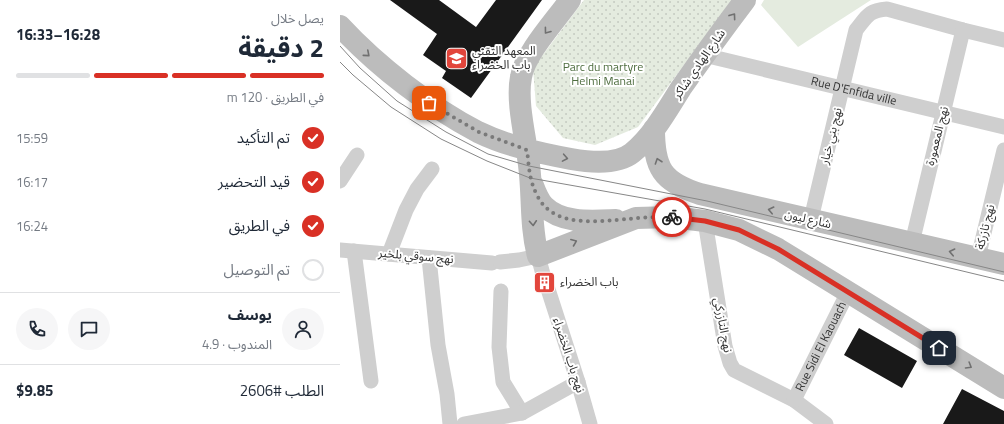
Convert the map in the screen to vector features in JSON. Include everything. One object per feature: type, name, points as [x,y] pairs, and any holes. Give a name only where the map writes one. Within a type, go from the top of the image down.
[{"type":"street","points":[[570,0],[529,55],[521,76],[520,101],[530,178],[534,241],[538,256],[636,218]]},
{"type":"street","name":"شارع الهادي شاكر","points":[[340,26],[365,52],[429,103],[479,132],[527,150],[553,156],[595,162],[619,159],[631,154],[654,128],[704,55],[745,0]]},
{"type":"street","name":"نهج بني خيار","points":[[811,219],[856,30],[868,15],[874,10],[887,9],[963,30]]},
{"type":"street","points":[[963,30],[1004,40]]},
{"type":"street","name":"نهج المعمورة","points":[[912,243],[963,30]]},
{"type":"street","name":"Rue D'Enfida ville","points":[[704,55],[1004,127]]},
{"type":"street","name":"شارع ليون","points":[[654,128],[654,148],[662,172],[672,182],[684,189],[700,194],[1004,264]]},
{"type":"street","name":"نهج تازركة","points":[[978,258],[1004,150]]},
{"type":"street","points":[[340,181],[356,156]]},
{"type":"street","points":[[389,254],[406,210],[417,188],[432,169]]},
{"type":"street","points":[[530,178],[537,196],[543,205],[553,213],[567,218],[586,221],[672,217],[705,221],[739,230],[778,249],[1004,388]]},
{"type":"street","name":"نهج التازركي","points":[[705,221],[725,346],[730,363],[734,370],[794,400],[819,422]]},
{"type":"street","points":[[347,250],[371,381]]},
{"type":"street","name":"نهج سوقي بلخير","points":[[347,250],[429,258],[496,262],[519,260],[538,256]]},
{"type":"street","name":"نهج باب الخضراء","points":[[538,256],[590,424]]},
{"type":"street","points":[[429,258],[438,345],[447,394],[450,424]]},
{"type":"street","points":[[501,291],[499,348],[504,382],[522,413]]},
{"type":"street","name":"Rue Sidi El Kaouach","points":[[794,400],[848,292]]},
{"type":"street","points":[[464,424],[522,413],[578,382]]},
{"type":"green space","name":"Parc du martyre Helmi Manai","points":[[584,0],[732,0],[638,127],[595,145],[563,138],[536,106],[533,68]]},
{"type":"green space","points":[[764,0],[871,0],[798,47],[761,5]]},
{"type":"building","name":"المعهد التقني باب الخضراء","points":[[390,0],[439,0],[476,27],[496,0],[542,0],[471,98],[442,78],[446,71],[423,55],[437,34]]},
{"type":"building","points":[[859,328],[917,361],[902,388],[844,355]]},
{"type":"building","points":[[962,389],[1004,411],[1004,424],[943,424]]},
{"type":"tram line","points":[[340,46],[360,68],[397,101],[446,132],[488,154],[529,166],[707,201],[1004,272]]},
{"type":"tram line","points":[[340,62],[391,107],[441,139],[487,161],[530,178],[705,209],[1004,281]]},
{"type":"way so far","points":[[429,103],[479,132],[527,150],[530,178],[537,196],[543,205],[553,213],[567,218],[586,221],[672,217]]},
{"type":"place","name":"المعهد التقني باب الخضراء","points":[[457,58]]},
{"type":"place","name":"باب الخضراء","points":[[545,282]]},
{"type":"route","points":[[672,217],[705,221],[739,230],[778,249],[939,348]]}]
